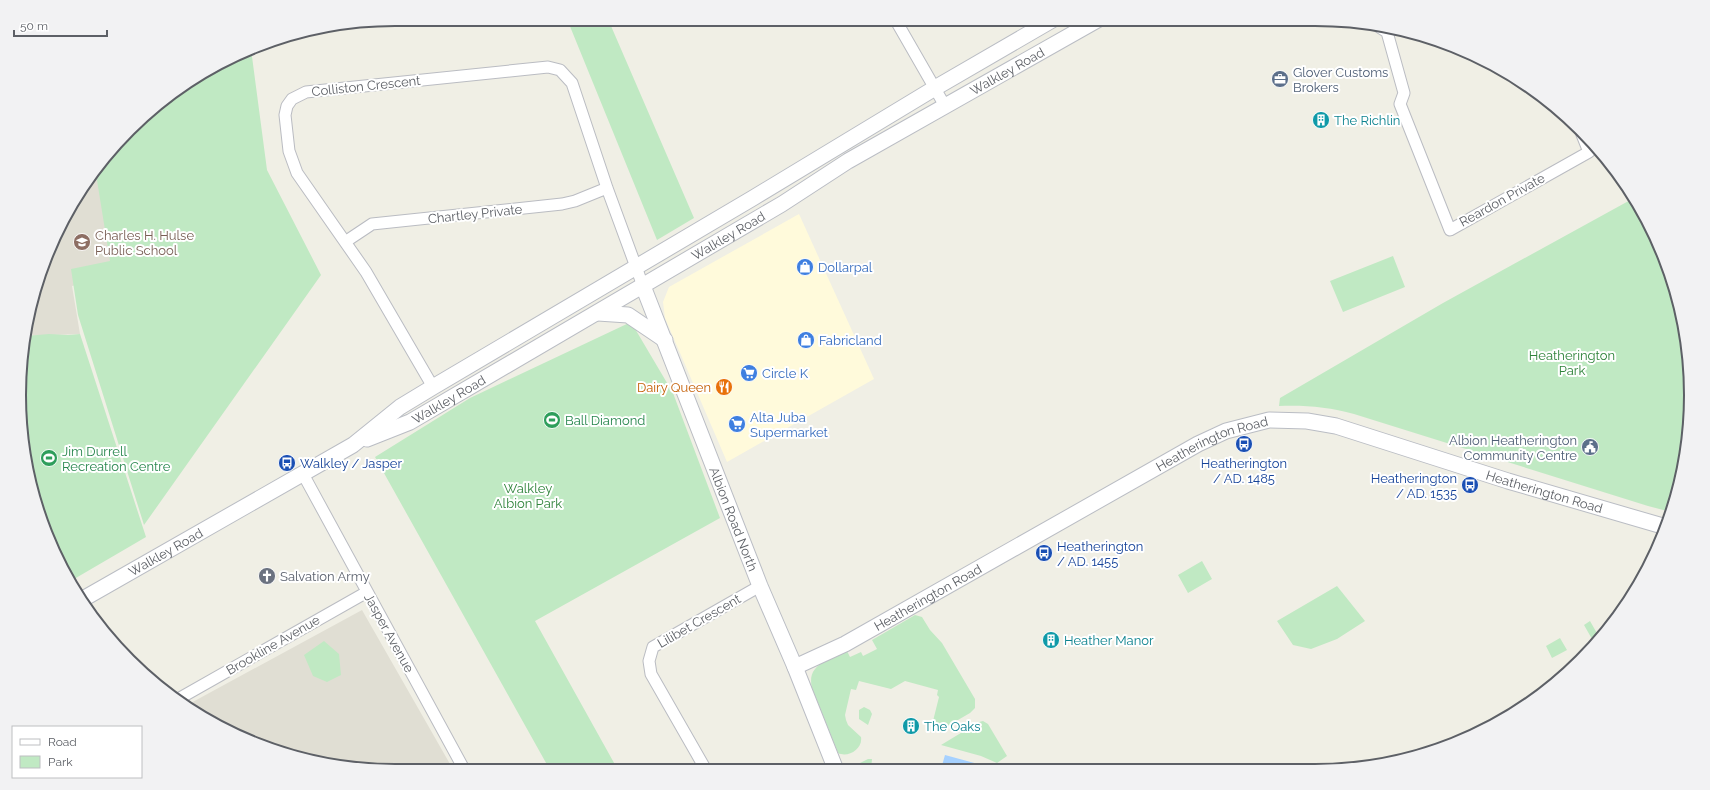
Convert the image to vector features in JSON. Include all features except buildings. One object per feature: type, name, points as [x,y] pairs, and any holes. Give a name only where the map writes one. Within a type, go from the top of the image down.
[{"type":"main road","name":"Walkley Road","points":[[353,445],[400,407],[636,268],[934,88],[1042,26]]},
{"type":"main road","name":"Walkley Road","points":[[86,597],[353,445],[410,422],[782,204],[848,161],[1087,26]]},
{"type":"main road","name":"Albion Road North","points":[[643,286],[760,586],[795,667],[834,764]]},
{"type":"main road","points":[[597,313],[628,315],[664,340]]},
{"type":"main road","name":"Heatherington Road","points":[[795,667],[852,640],[1198,444],[1226,431],[1269,420],[1307,421],[1336,426],[1508,481],[1660,525]]},
{"type":"street","points":[[899,26],[945,106]]},
{"type":"street","name":"Reardon Private","points":[[1388,33],[1404,93],[1400,104],[1450,230],[1589,152],[1587,146]]},
{"type":"street","name":"Colliston Crescent","points":[[433,387],[366,272],[297,173],[289,151],[285,115],[287,106],[292,99],[306,92],[548,67],[560,70],[572,83],[607,188],[636,268]]},
{"type":"street","name":"Chartley Private","points":[[345,242],[372,224],[562,204],[576,201],[607,188]]},
{"type":"street","name":"Albion Road North","points":[[636,268],[643,286]]},
{"type":"street","name":"Jasper Avenue","points":[[303,474],[460,764]]},
{"type":"street","name":"Lilibet Crescent","points":[[703,764],[651,674],[649,661],[653,647],[760,586]]},
{"type":"street","name":"Brookline Avenue","points":[[182,697],[367,592]]},
{"type":"shaded area","name":"Charles H. Hulse Public School","points":[[101,171],[113,277],[72,286],[80,334],[31,336],[39,299],[54,254],[75,210]]},
{"type":"shaded area","points":[[799,214],[874,379],[727,462],[665,318],[663,302],[669,287]]},
{"type":"shaded area","points":[[362,610],[450,764],[371,763],[323,757],[276,744],[254,736],[210,715],[191,703]]},
{"type":"green space","points":[[570,26],[611,26],[694,218],[657,240]]},
{"type":"green space","points":[[252,55],[267,170],[321,275],[144,525],[78,315],[71,269],[110,261],[97,178],[134,134],[170,102],[210,75]]},
{"type":"green space","name":"Heatherington Park","points":[[1629,201],[1646,232],[1664,276],[1677,323],[1681,347],[1684,395],[1681,443],[1677,467],[1665,510],[1354,414],[1317,407],[1279,406],[1280,398],[1443,303]]},
{"type":"green space","points":[[1393,256],[1405,287],[1343,312],[1330,281]]},
{"type":"green space","name":"Walkley Albion Park","points":[[631,322],[673,393],[720,518],[535,621],[615,764],[547,764],[375,457],[470,398]]},
{"type":"green space","name":"Jim Durrell Recreation Centre","points":[[80,334],[146,537],[74,579],[54,536],[39,491],[33,467],[29,443],[26,395],[31,336]]},
{"type":"green space","points":[[1202,561],[1212,579],[1188,593],[1178,575]]},
{"type":"green space","points":[[1337,586],[1365,621],[1337,639],[1311,649],[1293,645],[1277,621]]},
{"type":"green space","points":[[915,615],[922,617],[930,630],[942,643],[975,699],[975,708],[970,713],[935,732],[931,729],[939,697],[937,695],[938,690],[905,681],[891,689],[859,681],[856,690],[851,689],[845,715],[848,725],[861,737],[860,745],[857,749],[850,753],[838,753],[812,688],[811,680],[813,673],[816,668],[827,660],[847,651],[850,657],[861,652],[863,656],[877,649],[872,640]]},
{"type":"green space","points":[[1590,621],[1597,633],[1592,638],[1584,625]]},
{"type":"green space","points":[[1560,638],[1567,650],[1552,658],[1546,646]]},
{"type":"green space","points":[[324,641],[339,654],[341,675],[327,682],[313,676],[304,655]]},
{"type":"green space","points":[[864,707],[870,710],[872,714],[868,725],[859,719],[859,710]]},
{"type":"green space","points":[[983,721],[988,724],[1007,756],[997,763],[981,756],[941,745],[979,722]]},
{"type":"green space","points":[[868,759],[872,759],[872,764],[858,764]]},
{"type":"water","points":[[945,755],[978,764],[942,764]]},
{"type":"place","name":"Glover Customs Brokers","points":[[1280,79]]},
{"type":"place","name":"The Richlin","points":[[1321,120]]},
{"type":"place","name":"Charles H. Hulse Public School","points":[[82,242]]},
{"type":"place","name":"Dollarpal","points":[[805,267]]},
{"type":"place","name":"Fabricland","points":[[806,340]]},
{"type":"place","name":"Circle K","points":[[749,373]]},
{"type":"place","name":"Dairy Queen","points":[[724,387]]},
{"type":"place","name":"Ball Diamond","points":[[552,420]]},
{"type":"place","name":"Alta Juba Supermarket","points":[[737,424]]},
{"type":"place","name":"Heatherington / AD. 1485","points":[[1244,444]]},
{"type":"place","name":"Albion Heatherington Community Centre","points":[[1590,447]]},
{"type":"place","name":"Jim Durrell Recreation Centre","points":[[49,458]]},
{"type":"place","name":"Walkley / Jasper","points":[[287,463]]},
{"type":"place","name":"Heatherington / AD. 1535","points":[[1470,485]]},
{"type":"place","name":"Heatherington / AD. 1455","points":[[1044,553]]},
{"type":"place","name":"Salvation Army","points":[[267,576]]},
{"type":"place","name":"Heather Manor","points":[[1051,640]]},
{"type":"place","name":"The Oaks","points":[[911,726]]}]
